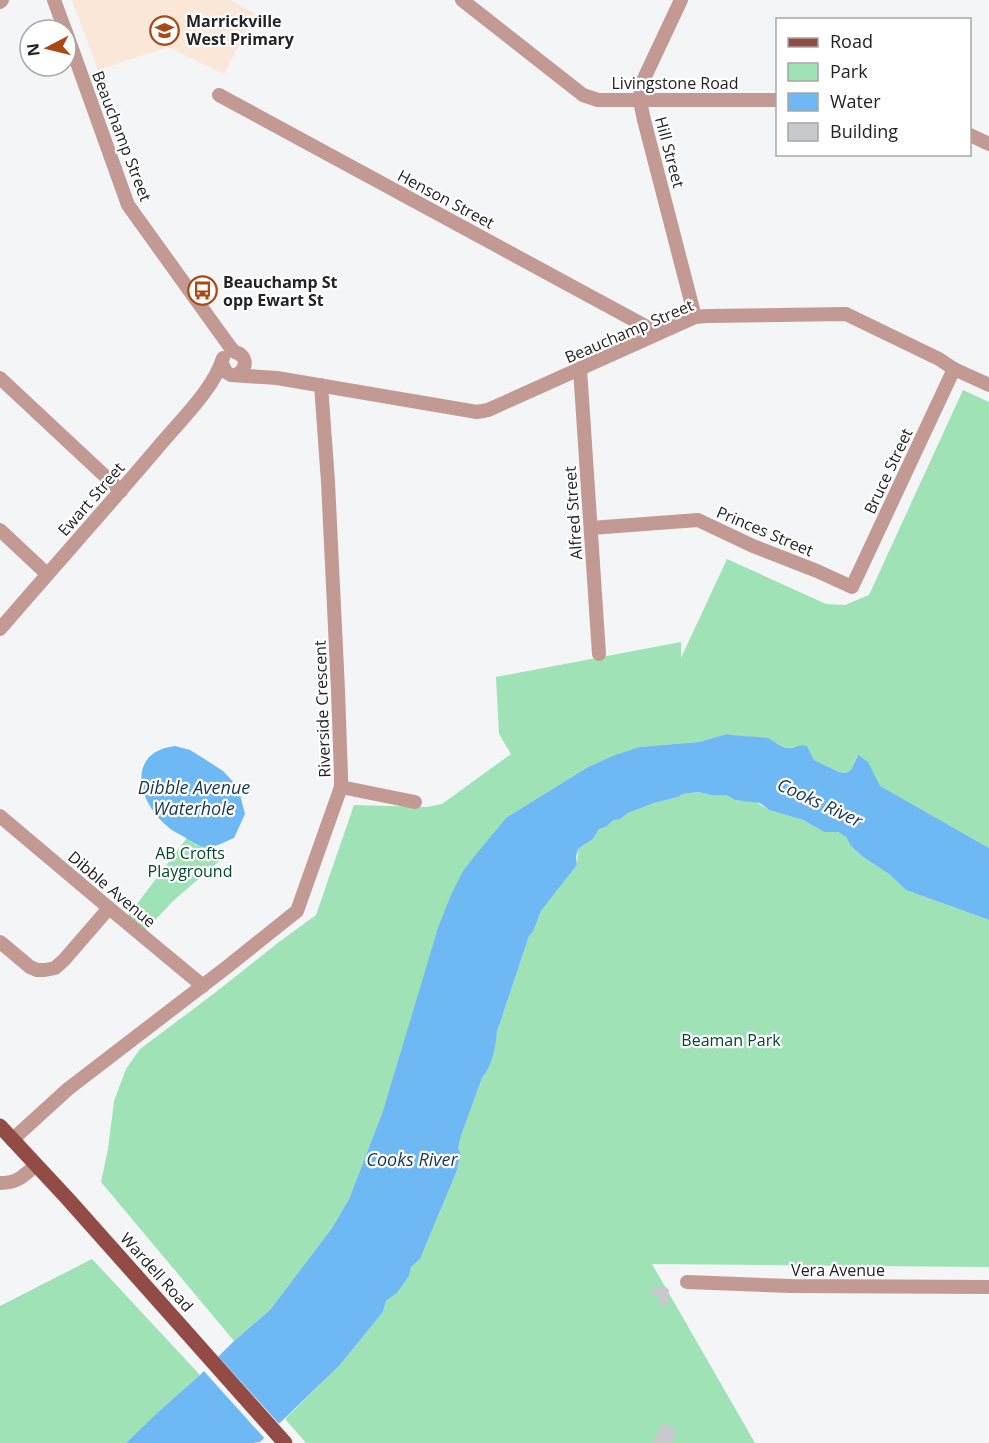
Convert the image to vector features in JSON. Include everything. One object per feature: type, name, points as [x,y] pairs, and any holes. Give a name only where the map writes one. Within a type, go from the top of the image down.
[{"type":"main road","name":"Wardell Road","points":[[0,1126],[281,1439]]},
{"type":"street","name":"Beauchamp Street","points":[[54,0],[61,18]]},
{"type":"street","name":"Livingstone Road","points":[[462,0],[583,95],[598,100],[776,100]]},
{"type":"street","name":"Hill Street","points":[[681,0],[641,85],[640,101],[695,317]]},
{"type":"street","name":"Beauchamp Street","points":[[78,65],[128,205],[220,333],[232,364],[277,378],[477,412],[488,410],[695,317],[846,314],[989,385]]},
{"type":"street","name":"Henson Street","points":[[219,95],[658,333]]},
{"type":"street","points":[[971,136],[989,144]]},
{"type":"street","name":"Ewart Street","points":[[0,629],[232,364]]},
{"type":"street","name":"Alfred Street","points":[[580,369],[599,654]]},
{"type":"street","name":"Bruce Street","points":[[852,587],[954,369]]},
{"type":"street","points":[[0,378],[121,491]]},
{"type":"street","name":"Riverside Crescent","points":[[12,1140],[68,1089],[297,911],[341,787],[328,482],[321,385]]},
{"type":"street","name":"Princes Street","points":[[591,528],[698,520],[753,546],[852,587]]},
{"type":"street","points":[[0,530],[47,574]]},
{"type":"street","points":[[341,787],[415,802]]},
{"type":"street","name":"Dibble Avenue","points":[[0,816],[203,986]]},
{"type":"street","points":[[0,942],[30,967],[37,970],[55,968],[109,908]]},
{"type":"street","points":[[0,1183],[15,1181],[36,1165]]},
{"type":"street","name":"Vera Avenue","points":[[687,1282],[791,1286],[989,1287]]},
{"type":"shaded area","name":"Marrickville West Primary","points":[[72,0],[230,0],[255,13],[224,74],[168,47],[98,70]]},
{"type":"green space","points":[[963,390],[989,402],[989,848],[879,786],[868,763],[857,756],[851,770],[846,773],[839,772],[814,760],[807,746],[787,748],[769,739],[727,734],[699,742],[639,747],[588,767],[507,817],[383,1111],[349,1199],[332,1228],[270,1310],[234,1341],[101,1182],[114,1101],[126,1069],[140,1049],[316,915],[354,805],[427,807],[442,804],[511,754],[499,734],[496,677],[681,642],[681,658],[727,559],[826,604],[845,605],[869,595]]},
{"type":"green space","name":"Beaman Park","points":[[699,792],[756,802],[769,810],[803,820],[824,832],[838,832],[846,837],[851,846],[863,857],[889,874],[906,890],[989,920],[989,1267],[652,1264],[755,1443],[306,1443],[285,1419],[339,1366],[383,1312],[386,1301],[397,1293],[409,1276],[411,1267],[420,1259],[456,1173],[461,1154],[458,1148],[461,1136],[482,1078],[491,1063],[497,1032],[529,936],[533,932],[541,911],[577,865],[578,849],[593,839],[599,829],[606,827],[613,819],[654,803],[683,794]]},
{"type":"green space","name":"AB Crofts Playground","points":[[187,838],[196,845],[207,847],[224,857],[173,901],[141,935],[124,921]]},
{"type":"green space","points":[[92,1259],[200,1375],[126,1443],[0,1443],[0,1306]]},
{"type":"water","name":"Cooks River","points":[[727,734],[767,738],[786,748],[807,746],[814,760],[839,772],[846,773],[851,770],[858,755],[868,762],[880,786],[989,848],[989,920],[906,890],[889,874],[863,857],[851,846],[846,837],[838,832],[824,832],[803,820],[769,810],[760,803],[735,800],[726,795],[699,792],[683,794],[654,803],[613,820],[606,827],[599,829],[593,839],[578,849],[577,865],[541,911],[533,932],[529,936],[497,1032],[491,1063],[482,1078],[461,1136],[458,1148],[461,1154],[456,1173],[420,1259],[411,1267],[409,1276],[397,1293],[386,1301],[383,1312],[339,1366],[260,1442],[126,1443],[270,1310],[332,1228],[349,1199],[383,1111],[438,928],[450,897],[463,871],[507,817],[588,767],[613,756],[639,747],[699,742]]},
{"type":"water","name":"Dibble Avenue Waterhole","points":[[175,746],[190,750],[223,771],[238,787],[245,814],[234,838],[211,847],[199,846],[169,828],[149,804],[141,779],[143,767],[159,750]]},
{"type":"pier","points":[[217,1355],[281,1426],[266,1440],[202,1369]]},
{"type":"building","points":[[652,1287],[666,1287],[669,1290],[668,1305],[660,1305],[658,1296],[652,1296]]},
{"type":"building","points":[[663,1423],[678,1431],[672,1443],[652,1443]]},
{"type":"place","name":"Marrickville West Primary","points":[[165,30]]},
{"type":"place","name":"Beauchamp St opp Ewart St","points":[[202,291]]}]
